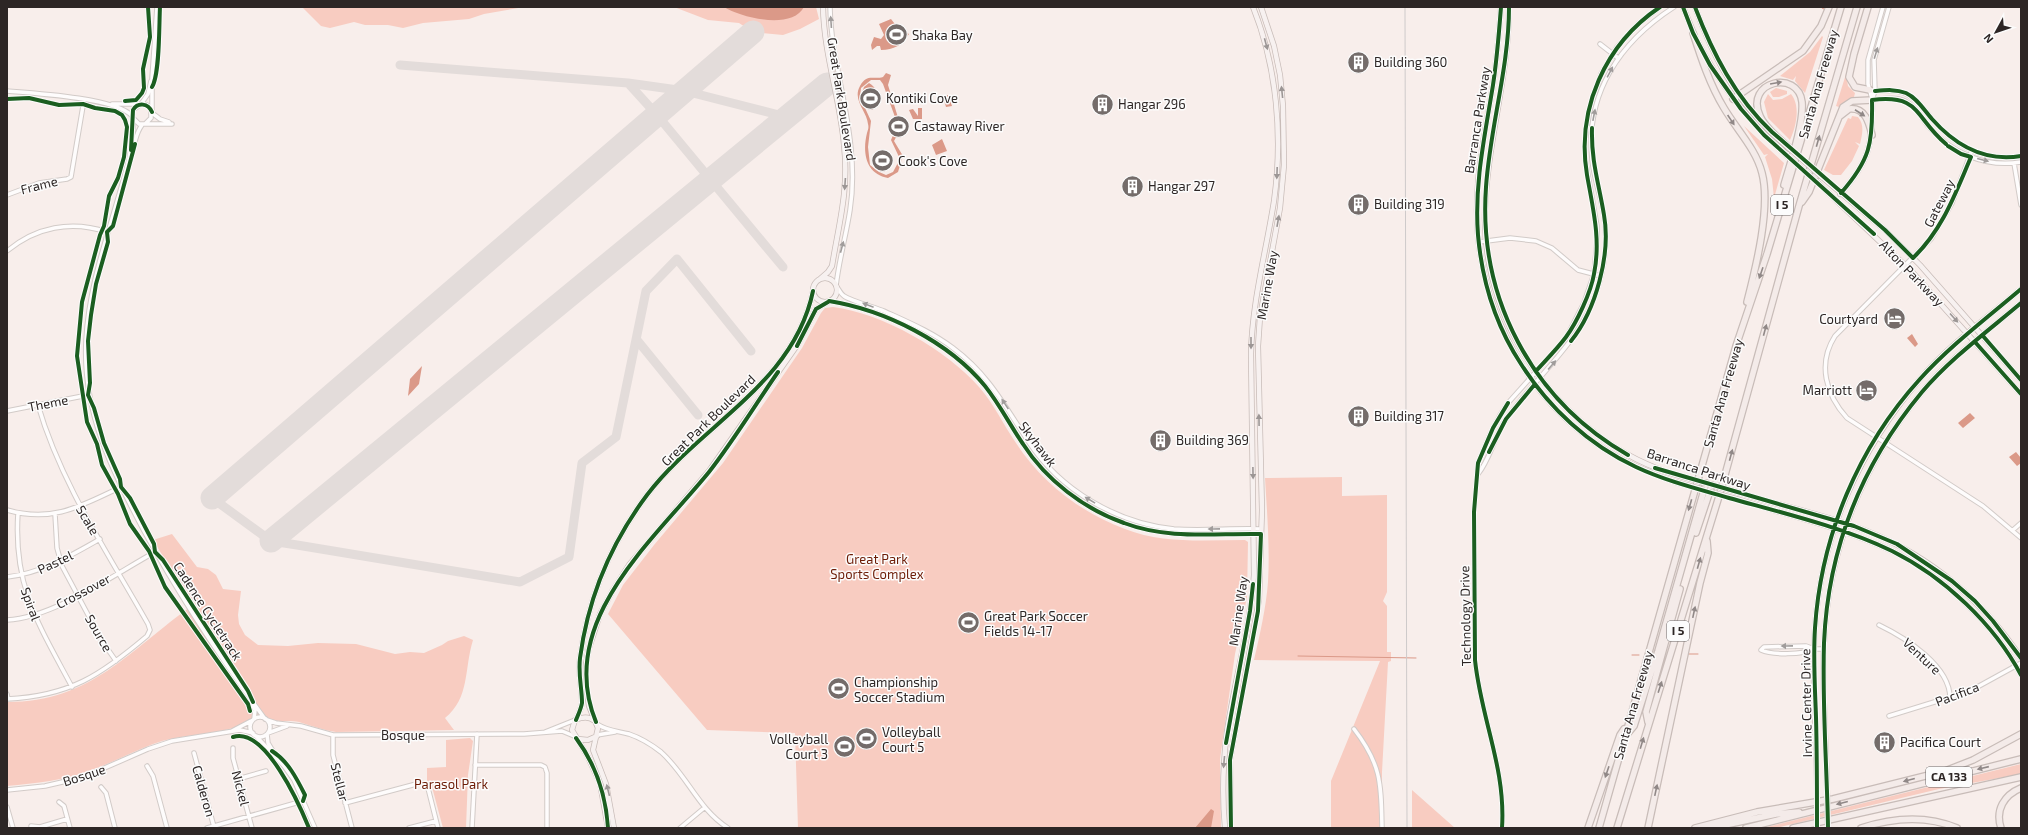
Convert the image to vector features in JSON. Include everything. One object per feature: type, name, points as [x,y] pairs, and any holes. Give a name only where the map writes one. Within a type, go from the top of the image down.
[{"type":"highway","points":[[1733,99],[1803,51],[1822,26],[1829,7]]},
{"type":"highway","name":"Santa Ana Freeway","points":[[1599,828],[1627,724],[1736,346],[1766,255],[1841,7]]},
{"type":"highway","name":"Santa Ana Freeway","points":[[1617,828],[1722,485],[1799,206],[1857,7]]},
{"type":"highway","points":[[1868,7],[1849,77],[1855,87],[1873,91]]},
{"type":"highway","points":[[1693,33],[1717,95],[1755,155],[1765,183],[1766,202],[1764,222],[1736,346]]},
{"type":"highway","points":[[1766,255],[1802,110],[1801,98],[1797,90],[1787,83],[1776,82],[1765,87],[1759,94],[1757,99],[1758,110],[1762,119],[1789,148]]},
{"type":"highway","points":[[1799,206],[1810,192],[1843,107],[1858,100],[1872,100]]},
{"type":"highway","points":[[1839,118],[1849,110],[1861,111],[1867,118],[1872,135]]},
{"type":"highway","points":[[1623,739],[1634,726],[1709,484]]},
{"type":"highway","points":[[1648,828],[1700,583],[1708,553],[1706,537]]},
{"type":"highway","points":[[1648,724],[1646,712],[1690,549]]},
{"type":"highway","points":[[1588,828],[1620,735],[1627,724]]},
{"type":"highway","points":[[1695,828],[1757,812],[1833,799],[1945,771],[1980,757],[2021,734]]},
{"type":"highway","name":"CA 133","points":[[1807,812],[2021,759]]},
{"type":"highway","name":"CA 133","points":[[1874,810],[2021,777]]},
{"type":"highway","points":[[2001,828],[1999,814],[2003,802],[2011,793],[2021,788]]},
{"type":"highway","points":[[1793,828],[1874,810]]},
{"type":"highway","points":[[1813,828],[1874,810]]},
{"type":"highway","points":[[1711,828],[1787,812],[1807,812]]},
{"type":"highway","points":[[1746,828],[1807,812]]},
{"type":"highway","points":[[1862,828],[1893,819],[1937,822],[1957,828]]},
{"type":"highway","points":[[1873,828],[1894,822],[1921,820]]},
{"type":"main road","name":"Great Park Boulevard","points":[[820,279],[832,266],[844,209],[846,178],[840,117],[827,55],[823,7]]},
{"type":"main road","name":"Marine Way","points":[[1225,828],[1223,770],[1225,746],[1253,591],[1254,531],[1252,336],[1256,300],[1277,175],[1275,98],[1270,62],[1253,7]]},
{"type":"main road","name":"Marine Way","points":[[1231,828],[1230,760],[1258,611],[1261,528],[1258,346],[1262,304],[1275,236],[1283,179],[1283,106],[1275,53],[1260,7]]},
{"type":"main road","name":"Barranca Parkway","points":[[1501,7],[1493,83],[1478,184],[1479,242],[1482,267],[1492,303],[1504,334],[1530,378],[1554,407],[1590,439],[1636,467],[1675,482],[1740,500],[1843,532],[1893,552],[1923,570],[1947,588],[1988,628],[2021,675]]},
{"type":"main road","name":"Barranca Parkway","points":[[1509,7],[1502,80],[1486,186],[1485,213],[1487,241],[1496,292],[1512,330],[1536,371],[1552,393],[1575,417],[1613,446],[1644,463],[1677,475],[1836,521],[1897,544],[1952,580],[1975,601],[1993,620],[2021,658]]},
{"type":"main road","name":"Alton Parkway","points":[[1683,7],[1693,33],[1710,65],[1733,99],[1755,126],[1906,265],[2021,394]]},
{"type":"main road","name":"Alton Parkway","points":[[1695,7],[1718,61],[1738,95],[1763,124],[1822,177],[1885,230],[1913,258],[2021,380]]},
{"type":"main road","points":[[1836,199],[1863,163],[1872,135],[1872,100]]},
{"type":"main road","points":[[1268,234],[1275,236]]},
{"type":"main road","points":[[829,278],[836,286],[836,296],[828,302],[819,300],[813,292],[814,284],[820,279],[829,278]]},
{"type":"main road","name":"Irvine Center Drive","points":[[1818,828],[1814,649],[1819,590],[1836,521],[1851,482],[1876,437],[1920,379],[1968,334],[2021,288]]},
{"type":"main road","name":"Great Park Boulevard","points":[[575,720],[582,702],[578,671],[588,614],[602,573],[615,545],[648,494],[662,478],[686,453],[746,400],[776,365],[806,317],[813,292]]},
{"type":"main road","name":"Great Park Boulevard","points":[[596,723],[587,694],[586,664],[595,628],[612,590],[629,565],[709,471],[798,344],[815,311],[828,302]]},
{"type":"main road","name":"Irvine Center Drive","points":[[1828,828],[1824,649],[1831,582],[1845,524],[1863,481],[1884,442],[1923,391],[1950,364],[2021,303]]},
{"type":"main road","points":[[608,828],[600,783],[588,757],[572,730],[575,720],[588,717],[596,723],[597,736],[593,750],[606,784],[614,828]]},
{"type":"main road","points":[[575,737],[588,740],[597,736]]},
{"type":"street","points":[[157,7],[152,78],[152,112],[150,121],[144,124],[137,132],[135,146],[130,156],[95,274],[88,316],[85,350],[88,395],[100,440],[121,487],[155,552],[176,587],[247,695],[270,725],[268,744],[277,759]]},
{"type":"street","name":"Great Park Boulevard","points":[[830,7],[832,48],[848,128],[852,164],[850,207],[838,262],[836,286]]},
{"type":"street","name":"Technology Drive","points":[[1502,828],[1500,772],[1477,683],[1474,660],[1474,512],[1478,463],[1493,428],[1508,403],[1570,332],[1584,303],[1594,274],[1597,226],[1587,176],[1585,142],[1588,111],[1595,87],[1613,53],[1629,32],[1660,7]]},
{"type":"street","name":"Technology Drive","points":[[1478,474],[1484,467],[1488,455],[1506,419],[1574,338],[1597,292],[1601,276],[1606,240],[1604,216],[1592,160],[1592,126],[1602,88],[1618,58],[1643,30],[1674,7]]},
{"type":"street","points":[[1873,91],[1868,60],[1883,7]]},
{"type":"street","points":[[1890,7],[1874,60],[1872,100],[1894,98],[1909,104],[1943,142],[1961,154],[1995,163],[2021,162]]},
{"type":"street","points":[[1600,44],[1618,58]]},
{"type":"street","points":[[130,156],[135,108],[148,94],[152,78]]},
{"type":"street","points":[[1873,91],[1896,90],[1911,96],[1946,134],[1960,145],[1996,157],[2021,156]]},
{"type":"street","points":[[7,91],[84,100],[105,104],[124,109],[144,124],[172,124],[160,119],[149,107],[140,104],[105,104]]},
{"type":"street","name":"Frame","points":[[7,195],[39,183],[71,177],[84,100]]},
{"type":"street","name":"Gateway","points":[[1972,150],[1971,157],[1952,204],[1942,223],[1931,239],[1835,336],[1830,346],[1825,364],[1828,388],[1838,408],[1847,418],[1982,506],[2021,538]]},
{"type":"street","points":[[2014,163],[2021,205]]},
{"type":"street","points":[[7,251],[19,241],[32,234],[56,227],[79,225],[108,232]]},
{"type":"street","points":[[1479,242],[1510,238],[1536,241],[1552,248],[1578,270],[1601,276]]},
{"type":"street","name":"Skyhawk","points":[[836,286],[848,298],[870,305],[922,328],[958,352],[995,390],[1028,442],[1046,465],[1071,487],[1099,505],[1126,518],[1163,527],[1184,530],[1254,531],[1261,534]]},
{"type":"street","name":"Skyhawk","points":[[828,302],[851,305],[908,328],[933,342],[961,362],[991,394],[1024,446],[1037,463],[1057,483],[1093,509],[1124,523],[1160,533],[1197,536],[1254,531],[1261,528]]},
{"type":"street","name":"Theme","points":[[7,412],[88,395]]},
{"type":"street","name":"Scale","points":[[38,405],[49,440],[80,507],[119,572],[150,630],[147,636],[116,661]]},
{"type":"street","points":[[7,510],[18,513],[54,514],[80,507],[121,487]]},
{"type":"street","name":"Spiral","points":[[18,513],[17,550],[21,576],[34,615],[72,687]]},
{"type":"street","name":"Source","points":[[54,514],[56,540],[61,561],[78,595],[116,661]]},
{"type":"street","points":[[2013,530],[2021,523]]},
{"type":"street","name":"Pastel","points":[[7,577],[21,576],[48,567],[100,539]]},
{"type":"street","name":"Crossover","points":[[7,620],[45,612],[155,552]]},
{"type":"street","name":"Venture","points":[[1879,626],[1907,640],[1929,660],[1946,682],[1950,698]]},
{"type":"street","points":[[1814,649],[1807,653],[1767,653],[1761,650],[1764,647],[1806,646],[1814,649],[1824,649]]},
{"type":"street","points":[[7,694],[8,700],[40,697],[72,687],[95,676],[116,661]]},
{"type":"street","name":"Pacifica","points":[[1889,716],[1970,691],[2021,663]]},
{"type":"street","points":[[247,695],[254,710],[254,720],[250,728],[254,735],[277,759],[294,780],[315,828]]},
{"type":"street","points":[[254,720],[258,717],[266,719]]},
{"type":"street","name":"Bosque","points":[[266,719],[276,723],[294,725],[333,735],[542,733],[562,731],[575,737]]},
{"type":"street","name":"Bosque","points":[[227,733],[254,720]]},
{"type":"street","name":"Bosque","points":[[542,733],[575,720]]},
{"type":"street","points":[[596,723],[616,732],[641,739],[660,752],[674,766],[704,808],[728,828]]},
{"type":"street","points":[[254,735],[260,737],[276,728],[294,725]]},
{"type":"street","points":[[1354,729],[1371,753],[1378,769],[1381,787],[1382,828]]},
{"type":"street","name":"Bosque","points":[[7,790],[35,788],[71,780],[97,772],[159,745],[178,740],[243,730],[254,735]]},
{"type":"street","points":[[597,736],[616,732]]},
{"type":"street","points":[[472,828],[477,734]]},
{"type":"street","name":"Stellar","points":[[333,735],[333,756],[352,828]]},
{"type":"street","name":"Nickel","points":[[233,748],[232,758],[252,828]]},
{"type":"street","name":"Calderon","points":[[194,753],[214,827]]},
{"type":"street","points":[[475,765],[541,765],[545,767],[547,773],[547,828]]},
{"type":"street","points":[[146,766],[153,776],[167,828]]},
{"type":"street","points":[[238,779],[266,771]]},
{"type":"street","points":[[345,803],[420,783],[425,784],[428,788],[438,828]]},
{"type":"street","points":[[101,787],[106,793],[115,828]]},
{"type":"street","points":[[207,828],[303,801]]},
{"type":"street","points":[[59,802],[64,806],[70,828]]},
{"type":"street","points":[[7,807],[13,828]]},
{"type":"street","points":[[680,828],[704,808]]},
{"type":"street","points":[[31,826],[40,826],[67,819]]},
{"type":"street","points":[[409,828],[436,821]]},
{"type":"green space","points":[[302,7],[524,7],[484,14],[469,19],[423,23],[403,28],[388,25],[365,25],[354,22],[330,28],[321,26]]},
{"type":"green space","points":[[674,7],[816,7],[819,19],[800,29],[783,35],[753,32],[739,23],[708,20]]},
{"type":"green space","points":[[1822,36],[1823,37],[1805,93],[1795,81],[1796,76],[1793,80],[1780,76],[1810,52]]},
{"type":"green space","points":[[1846,74],[1848,86],[1855,93],[1854,97],[1839,107],[1836,106]]},
{"type":"green space","points":[[1776,88],[1787,91],[1787,94],[1779,97],[1773,97],[1770,92]]},
{"type":"green space","points":[[1768,94],[1773,100],[1782,99],[1791,94],[1794,99],[1797,110],[1796,123],[1790,140],[1768,118],[1764,102]]},
{"type":"green space","points":[[1852,116],[1858,117],[1862,123],[1862,137],[1860,144],[1855,142],[1859,146],[1852,161],[1841,175],[1833,175],[1824,170],[1848,118],[1851,119]]},
{"type":"green space","points":[[1744,126],[1784,163],[1774,198],[1772,179],[1765,157],[1768,154],[1764,155]]},
{"type":"green space","name":"Great Park Sports Complex","points":[[833,307],[872,317],[892,325],[932,347],[950,360],[966,373],[979,387],[994,407],[1016,443],[1038,471],[1063,495],[1093,514],[1125,529],[1154,537],[1184,540],[1245,540],[1248,542],[1247,597],[1235,654],[1220,759],[1221,828],[798,828],[795,733],[707,730],[608,614],[623,585],[654,545],[723,463],[802,348],[821,313],[825,308]]},
{"type":"green space","points":[[1342,477],[1342,496],[1387,495],[1387,592],[1383,601],[1387,606],[1387,652],[1391,652],[1391,661],[1388,662],[1382,772],[1382,828],[1331,828],[1331,781],[1380,661],[1254,660],[1261,631],[1269,569],[1265,478]]},
{"type":"green space","points":[[172,534],[197,567],[208,569],[216,575],[223,589],[241,591],[238,615],[239,624],[245,635],[258,645],[288,646],[318,643],[356,644],[395,654],[410,652],[424,653],[448,641],[464,636],[473,640],[465,682],[459,701],[445,718],[454,730],[336,732],[294,721],[276,721],[263,714],[241,725],[223,731],[173,738],[163,741],[71,777],[7,786],[7,702],[37,700],[63,693],[86,683],[108,670],[193,605],[153,540]]},
{"type":"green space","name":"Parasol Park","points":[[470,738],[473,741],[468,775],[466,828],[443,828],[432,787],[427,781],[427,768],[446,767],[446,740]]},
{"type":"green space","points":[[2021,764],[2021,774],[1939,789],[1776,828],[1763,828]]},
{"type":"green space","points":[[1412,790],[1455,828],[1412,828]]},
{"type":"shaded area","points":[[724,7],[804,7],[798,14],[789,18],[766,20],[742,15]]},
{"type":"shaded area","name":"Shaka Bay","points":[[891,19],[898,28],[909,34],[904,41],[894,48],[881,50],[880,46],[877,46],[872,50],[871,45],[874,37],[881,39],[884,35],[879,24]]},
{"type":"shaded area","name":"Castaway River","points":[[886,73],[891,75],[888,85],[900,124],[900,130],[894,141],[903,156],[898,172],[888,178],[875,172],[867,162],[865,148],[868,125],[858,96],[860,86],[865,80],[868,78],[883,77]],"holes":[[[871,80],[880,80],[883,84],[895,117],[890,123],[894,128],[895,125],[897,126],[891,140],[900,159],[893,172],[886,175],[870,165],[868,147],[871,121],[860,97],[861,88]]]},
{"type":"shaded area","name":"Kontiki Cove","points":[[869,83],[876,90],[879,100],[878,106],[872,110],[866,107],[861,96],[864,87]]},
{"type":"shaded area","points":[[948,95],[952,106],[946,107],[943,97]]},
{"type":"shaded area","points":[[918,108],[922,108],[922,119],[913,119],[909,110],[913,109],[918,116]]},
{"type":"shaded area","points":[[942,139],[947,151],[936,155],[932,145]]},
{"type":"shaded area","name":"Cook's Cove","points":[[877,152],[885,152],[890,157],[888,168],[885,170],[877,170],[872,165],[872,157]]},
{"type":"shaded area","points":[[1912,334],[1918,344],[1915,347],[1907,338]]},
{"type":"shaded area","points":[[422,366],[419,384],[408,396],[410,379]]},
{"type":"shaded area","points":[[1970,413],[1975,418],[1963,428],[1958,423]]},
{"type":"shaded area","points":[[2016,452],[2021,458],[2021,463],[2017,466],[2009,457]]},
{"type":"shaded area","points":[[1211,809],[1214,811],[1211,828],[1195,828]]},
{"type":"waterway","points":[[1689,654],[1698,654]]},
{"type":"waterway","points":[[1632,655],[1639,655]]},
{"type":"waterway","points":[[1298,656],[1416,658]]},
{"type":"taxiway","points":[[400,65],[628,83],[657,115],[783,267]]},
{"type":"taxiway","points":[[628,83],[685,91],[787,117]]},
{"type":"taxiway","points":[[212,498],[271,541],[520,582],[569,557],[582,463],[616,437],[646,291],[677,259],[751,351]]},
{"type":"taxiway","points":[[637,340],[698,415]]},
{"type":"runway","points":[[212,498],[753,32]]},
{"type":"runway","points":[[271,541],[827,84]]},
{"type":"railway","points":[[1405,7],[1407,828]]},
{"type":"cycle path","points":[[125,101],[136,100],[144,88],[143,69],[150,37],[148,7]]},
{"type":"cycle path","points":[[152,87],[155,81],[158,60],[160,7]]},
{"type":"cycle path","points":[[1501,7],[1498,46],[1479,178],[1477,216],[1478,235],[1483,269],[1497,319],[1521,364],[1544,396],[1571,424],[1586,436],[1602,448],[1636,467],[1682,484],[1833,528],[1873,542],[1911,562],[1949,588],[1982,620],[2010,656],[2021,675]]},
{"type":"cycle path","points":[[1509,7],[1506,52],[1491,142],[1486,187],[1486,228],[1491,268],[1502,306],[1518,342],[1539,375],[1564,406],[1594,432],[1628,455]]},
{"type":"cycle path","points":[[1536,371],[1559,346],[1570,331],[1587,298],[1594,274],[1597,249],[1594,212],[1587,175],[1585,150],[1586,126],[1591,103],[1599,80],[1610,59],[1624,40],[1641,22],[1660,7]]},
{"type":"cycle path","points":[[1683,7],[1693,33],[1710,65],[1741,109],[1764,135],[1874,234]]},
{"type":"cycle path","points":[[1695,7],[1709,41],[1726,74],[1759,119],[1885,230],[1913,258],[1940,223],[1954,198],[1971,157],[1961,154],[1948,146]]},
{"type":"cycle path","points":[[1875,91],[1895,90],[1910,95],[1951,137],[1972,150],[1995,156],[2021,156]]},
{"type":"cycle path","points":[[7,99],[29,98],[59,105],[83,104],[95,108],[115,111],[122,115],[125,120],[127,127],[124,157],[118,178],[109,196],[104,226],[100,235],[82,302],[77,356],[87,422],[97,444],[102,465],[118,494],[130,524],[149,551],[165,587],[248,704],[250,711]]},
{"type":"cycle path","points":[[1841,193],[1858,171],[1868,150],[1872,128],[1872,100],[1888,99],[1909,104],[1946,144]]},
{"type":"cycle path","points":[[131,150],[133,110],[135,107],[140,105],[146,105],[152,112]]},
{"type":"cycle path","points":[[1571,341],[1588,314],[1594,298],[1600,281],[1605,247],[1606,230],[1594,162],[1592,128]]},
{"type":"cycle path","name":"Cadence Cycletrack","points":[[135,144],[113,226],[107,232],[108,242],[96,284],[88,341],[90,383],[88,395],[94,408],[104,443],[120,479],[121,487],[130,498],[154,544],[155,552],[163,560],[248,691],[253,702]]},
{"type":"cycle path","points":[[1817,828],[1817,745],[1814,662],[1815,628],[1825,560],[1846,494],[1861,463],[1878,434],[1898,405],[1920,379],[1957,343],[2021,289]]},
{"type":"cycle path","points":[[576,720],[582,703],[580,658],[589,614],[603,572],[622,532],[647,495],[669,470],[743,402],[766,378],[786,352],[803,324],[813,291]]},
{"type":"cycle path","points":[[829,301],[850,305],[893,320],[935,342],[953,355],[985,386],[1023,444],[1043,470],[1067,492],[1095,510],[1124,523],[1158,532],[1175,534],[1261,534],[1258,611],[1230,760],[1231,828]]},
{"type":"cycle path","points":[[797,346],[816,309],[828,302]]},
{"type":"cycle path","points":[[1828,828],[1824,713],[1824,643],[1827,608],[1833,574],[1841,541],[1852,509],[1882,448],[1922,392],[1957,356],[2021,303]]},
{"type":"cycle path","points":[[1983,336],[2021,380]]},
{"type":"cycle path","points":[[1975,342],[2021,394]]},
{"type":"cycle path","points":[[596,722],[587,685],[588,650],[599,617],[616,585],[638,555],[709,472],[736,435],[778,372]]},
{"type":"cycle path","points":[[1489,452],[1506,419],[1535,384]]},
{"type":"cycle path","points":[[1502,828],[1502,806],[1497,764],[1482,703],[1475,660],[1474,512],[1478,463],[1493,428],[1508,403]]},
{"type":"cycle path","points":[[1655,468],[1854,526],[1897,544],[1952,581],[1975,601],[1993,621],[2021,658]]},
{"type":"cycle path","points":[[1226,743],[1250,611],[1253,584]]},
{"type":"cycle path","points":[[233,737],[245,737],[257,743],[269,755],[280,770],[298,803],[309,828]]},
{"type":"cycle path","points":[[576,738],[589,759],[599,781],[605,804],[608,828]]},
{"type":"cycle path","points":[[272,751],[283,760],[295,777],[305,795],[303,801]]},
{"type":"place","name":"Shaka Bay","points":[[897,35]]},
{"type":"place","name":"Building 360","points":[[1359,62]]},
{"type":"place","name":"Kontiki Cove","points":[[870,98]]},
{"type":"place","name":"Hangar 296","points":[[1103,104]]},
{"type":"place","name":"Castaway River","points":[[898,126]]},
{"type":"place","name":"Cook's Cove","points":[[882,161]]},
{"type":"place","name":"Hangar 297","points":[[1132,186]]},
{"type":"place","name":"Building 319","points":[[1358,204]]},
{"type":"place","name":"Courtyard","points":[[1894,319]]},
{"type":"place","name":"Marriott","points":[[1867,390]]},
{"type":"place","name":"Building 317","points":[[1359,416]]},
{"type":"place","name":"Building 369","points":[[1160,440]]},
{"type":"place","name":"Great Park Soccer Fields 14-17","points":[[969,623]]},
{"type":"place","name":"Championship Soccer Stadium","points":[[839,689]]},
{"type":"place","name":"Volleyball Court 5","points":[[867,739]]},
{"type":"place","name":"Pacifica Court","points":[[1885,742]]},
{"type":"place","name":"Volleyball Court 3","points":[[844,746]]}]
